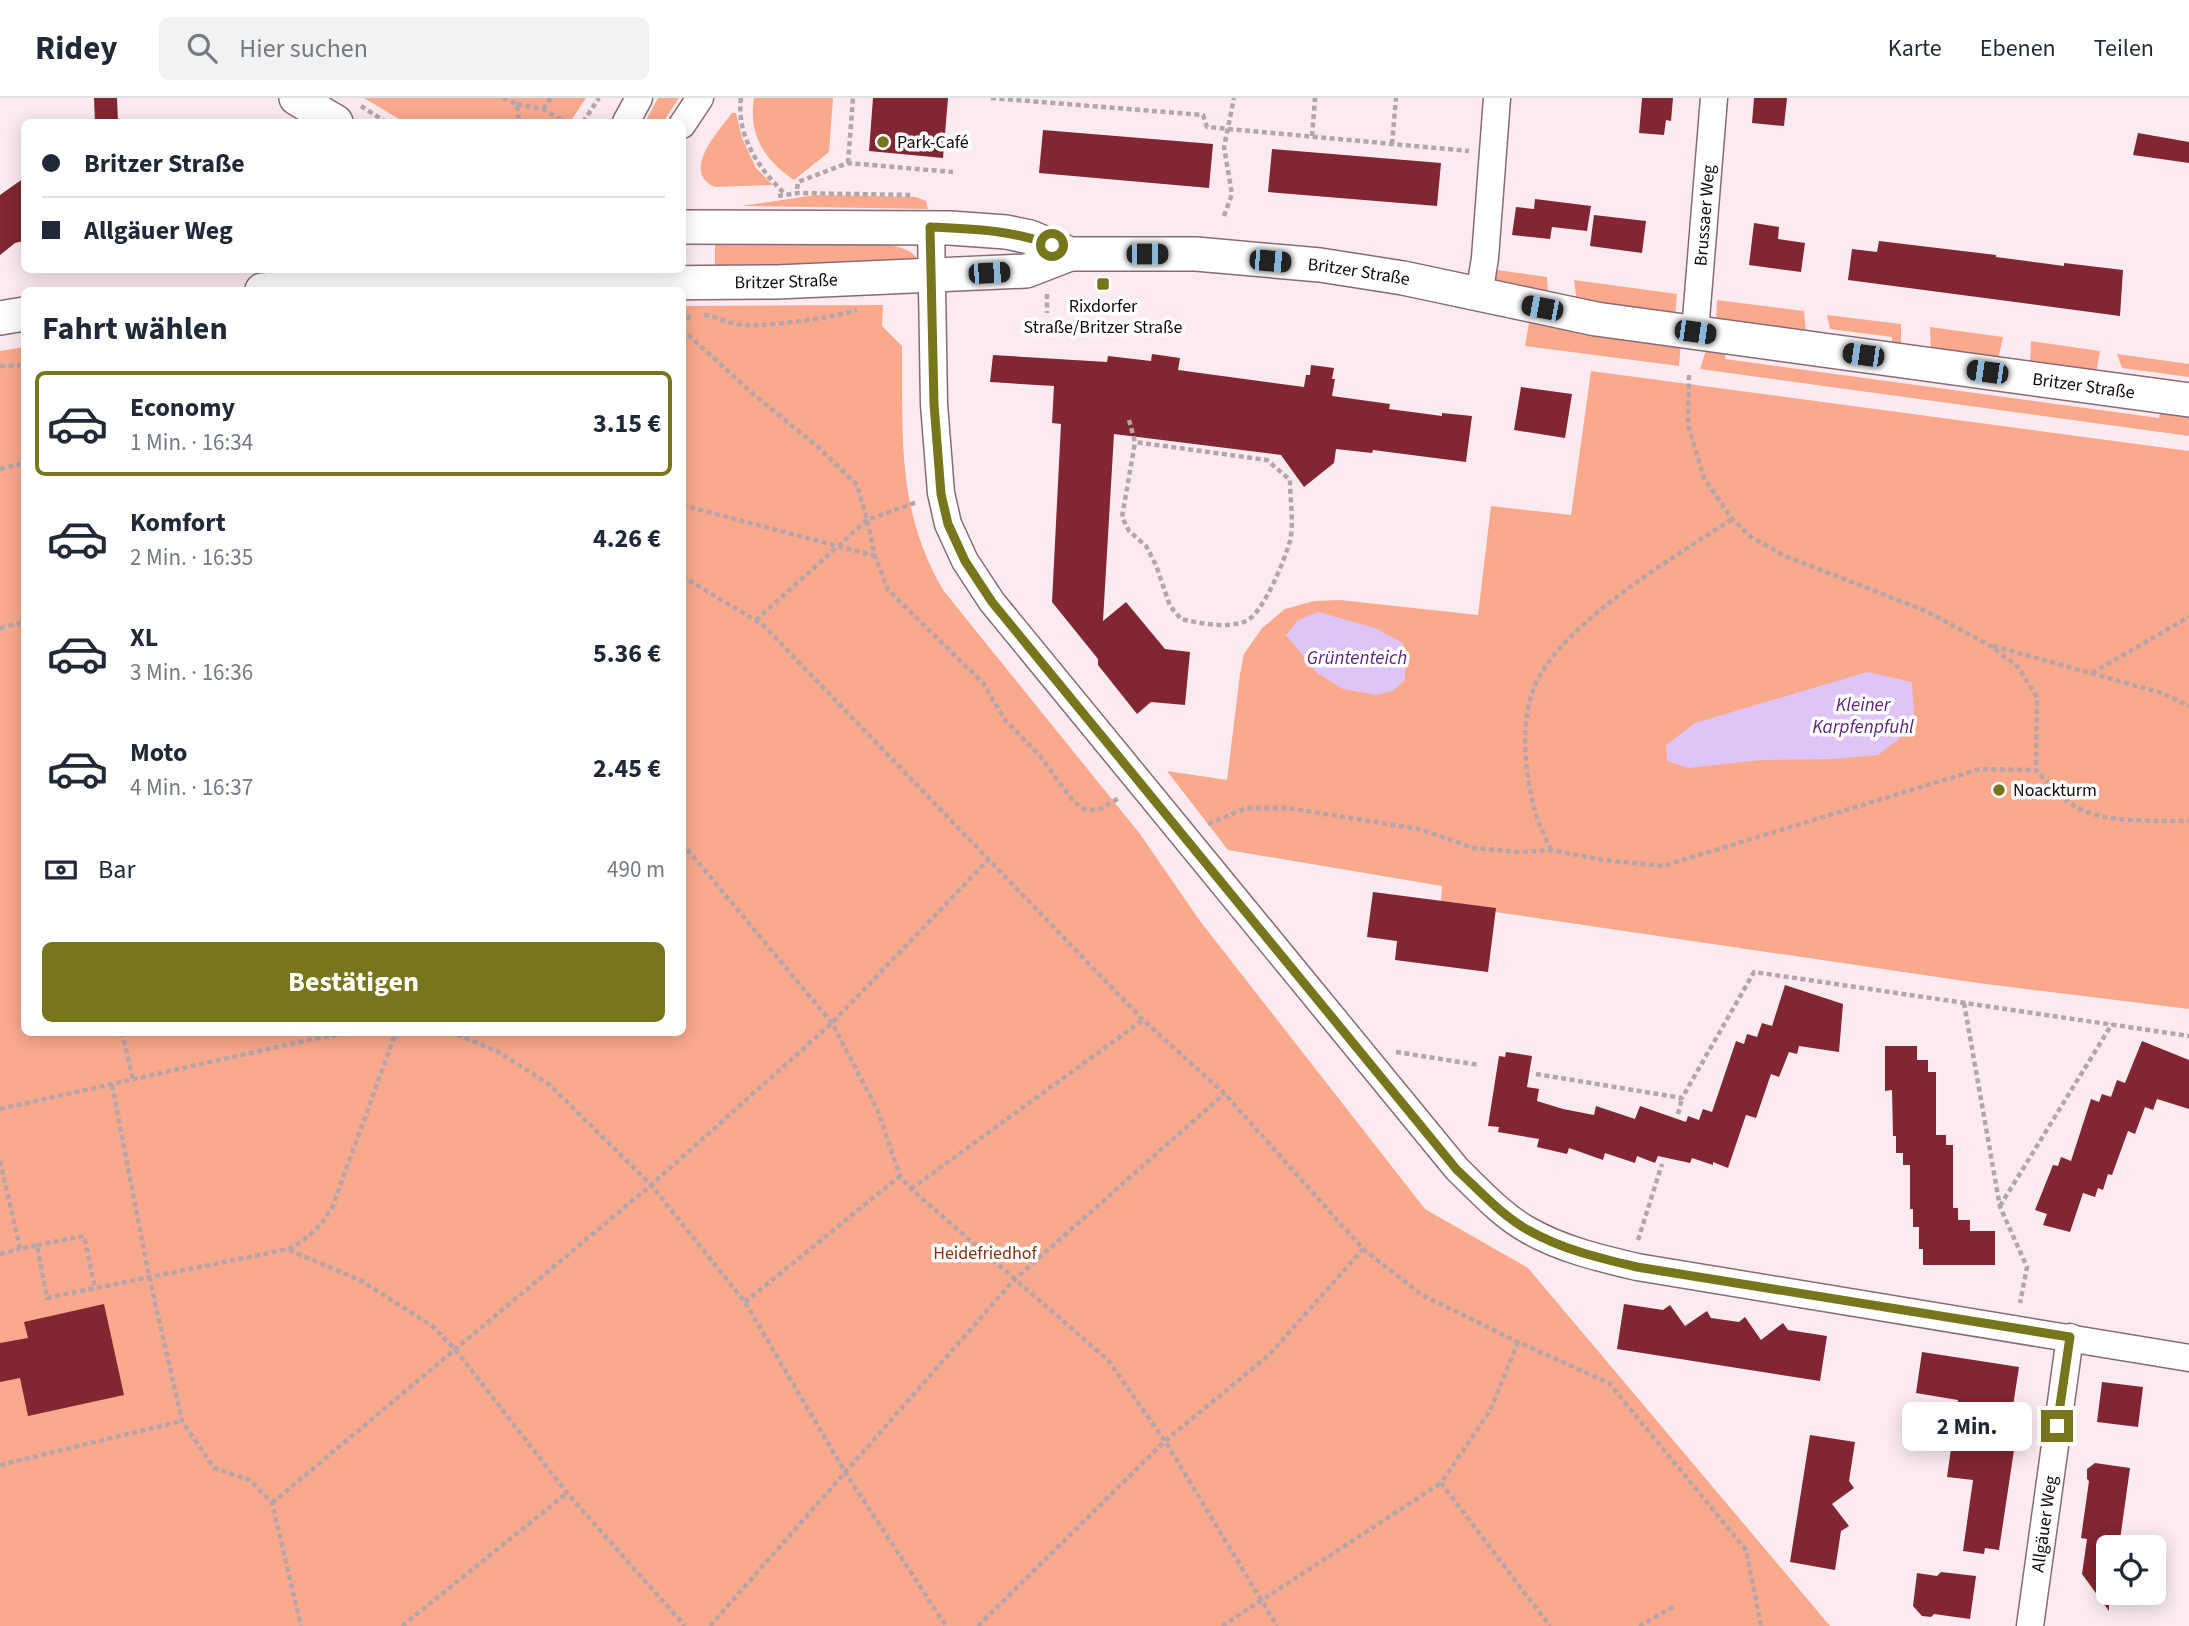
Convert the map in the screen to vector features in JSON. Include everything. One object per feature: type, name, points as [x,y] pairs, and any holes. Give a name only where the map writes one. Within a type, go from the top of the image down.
[{"type":"main road","points":[[296,98],[347,113]]},
{"type":"main road","name":"Britzer Straße","points":[[686,227],[930,227],[1006,232],[1030,237],[1070,254]]},
{"type":"main road","name":"Britzer Straße","points":[[284,287],[363,276],[470,273],[531,284],[658,276],[777,282],[1026,271],[1070,254],[1196,254],[1320,265],[1403,278],[1596,319],[2189,400]]},
{"type":"main road","points":[[0,318],[21,314]]},
{"type":"street","points":[[628,119],[639,98]]},
{"type":"street","points":[[686,119],[700,98]]},
{"type":"street","points":[[1479,295],[1485,258],[1497,98]]},
{"type":"street","name":"Brussaer Weg","points":[[1695,332],[1714,98]]},
{"type":"street","points":[[930,227],[934,404],[941,494],[948,524],[960,549],[992,602],[1457,1170],[1526,1229],[1573,1250],[1637,1267],[2189,1358]]},
{"type":"street","name":"Allgäuer Weg","points":[[2030,1626],[2070,1337]]},
{"type":"path","points":[[503,98],[543,109],[560,119]]},
{"type":"path","points":[[543,109],[551,98]]},
{"type":"path","points":[[585,119],[599,98]]},
{"type":"path","points":[[741,98],[740,109],[753,156],[765,174],[786,194]]},
{"type":"path","points":[[848,163],[853,98]]},
{"type":"path","points":[[991,98],[1203,115],[1207,127],[1493,153]]},
{"type":"path","points":[[1224,216],[1233,194],[1224,147],[1234,98]]},
{"type":"path","points":[[1312,136],[1315,98]]},
{"type":"path","points":[[1392,144],[1396,98]]},
{"type":"path","points":[[517,104],[519,119]]},
{"type":"path","points":[[347,113],[373,119]]},
{"type":"path","points":[[797,188],[798,182],[848,163],[953,172]]},
{"type":"path","points":[[1047,286],[1048,313]]},
{"type":"path","points":[[686,333],[818,447],[857,485],[874,556],[888,590],[983,682],[1005,720],[1040,756],[1074,802],[1084,809],[1098,810],[1120,797]]},
{"type":"path","points":[[0,366],[21,365]]},
{"type":"path","points":[[1689,374],[1688,425],[1704,478],[1732,519],[1751,537],[1785,556],[1926,611],[1989,645],[2018,667],[2037,697],[2036,770],[2052,788],[2077,808],[2105,817],[2189,821]]},
{"type":"path","points":[[1129,420],[1135,442],[1122,517],[1129,531],[1146,546],[1157,565],[1170,606],[1181,619],[1237,624],[1249,620],[1257,613],[1290,539],[1290,481],[1267,460],[1135,442]]},
{"type":"path","points":[[0,469],[21,464]]},
{"type":"path","points":[[757,620],[867,520],[941,494]]},
{"type":"path","points":[[686,506],[874,556]]},
{"type":"path","points":[[1551,850],[1535,813],[1529,780],[1527,714],[1534,688],[1552,657],[1587,622],[1611,602],[1732,519]]},
{"type":"path","points":[[686,578],[757,620],[874,738],[1143,1020],[1224,1093],[1363,1250],[1422,1295],[1609,1383],[1746,1550],[1761,1626]]},
{"type":"path","points":[[2092,674],[2189,617]]},
{"type":"path","points":[[0,628],[21,623]]},
{"type":"path","points":[[1989,645],[2162,693],[2189,706]]},
{"type":"path","points":[[1204,825],[1246,808],[1288,808],[1419,829],[1474,848],[1518,852],[1551,850],[1604,860],[1662,866],[1980,769],[2036,770]]},
{"type":"path","points":[[686,848],[832,1023],[878,1111],[900,1176],[911,1189],[1108,1360],[1165,1441],[1278,1626]]},
{"type":"path","points":[[272,1503],[651,1185],[832,1023],[989,859]]},
{"type":"path","points":[[1678,1114],[1682,1098],[1754,972],[2189,1036]]},
{"type":"path","points":[[1965,1003],[2000,1207],[2027,1267],[2019,1306]]},
{"type":"path","points":[[911,1189],[1143,1020]]},
{"type":"path","points":[[2000,1207],[2112,1024]]},
{"type":"path","points":[[123,1036],[134,1080]]},
{"type":"path","points":[[0,1109],[332,1036]]},
{"type":"path","points":[[37,1245],[47,1298],[288,1250],[304,1241],[332,1208],[395,1036]]},
{"type":"path","points":[[460,1036],[499,1052],[550,1085],[651,1185],[745,1302],[845,1472],[946,1626]]},
{"type":"path","points":[[1395,1052],[1479,1065]]},
{"type":"path","points":[[1536,1074],[1682,1098]]},
{"type":"path","points":[[112,1085],[149,1276],[182,1421],[214,1468],[250,1480],[272,1503],[301,1626]]},
{"type":"path","points":[[710,1626],[1014,1280],[1224,1093]]},
{"type":"path","points":[[0,1161],[20,1249]]},
{"type":"path","points":[[1638,1240],[1662,1164]]},
{"type":"path","points":[[745,1302],[900,1176]]},
{"type":"path","points":[[0,1254],[84,1236],[95,1288]]},
{"type":"path","points":[[288,1250],[362,1281],[432,1326],[455,1349],[567,1493],[685,1626]]},
{"type":"path","points":[[978,1626],[1165,1441],[1269,1354],[1363,1250]]},
{"type":"path","points":[[1222,1626],[1441,1483],[1490,1411],[1518,1342]]},
{"type":"path","points":[[0,1465],[182,1421]]},
{"type":"path","points":[[1441,1483],[1550,1626]]},
{"type":"path","points":[[402,1626],[567,1493]]},
{"type":"path","points":[[1639,1626],[1675,1606]]},
{"type":"green space","points":[[364,98],[586,98],[572,119],[399,119]]},
{"type":"green space","points":[[658,98],[679,98],[665,119],[647,119]]},
{"type":"green space","points":[[754,98],[833,98],[829,152],[794,180],[774,164],[760,145],[754,123]]},
{"type":"green space","points":[[732,113],[736,113],[742,138],[756,168],[773,185],[715,187],[705,180],[701,172],[701,162],[705,152]]},
{"type":"green space","points":[[816,195],[916,197],[926,201],[928,209],[741,206]]},
{"type":"green space","points":[[715,244],[884,244],[908,251],[918,260],[715,269]]},
{"type":"green space","points":[[1490,269],[1547,277],[1548,295],[1492,286]]},
{"type":"green space","points":[[1574,280],[1677,294],[1675,317],[1577,302]]},
{"type":"green space","points":[[1717,300],[1804,311],[1806,333],[1716,322]]},
{"type":"green space","name":"Heidefriedhof","points":[[883,305],[882,326],[902,346],[903,442],[910,501],[928,560],[943,590],[1140,834],[1200,921],[1425,1209],[1528,1268],[1830,1626],[0,1626],[0,351],[21,348],[21,1036],[686,1036],[686,306]]},
{"type":"green space","points":[[1827,315],[1901,324],[1901,348],[1892,347],[1892,337],[1830,329]]},
{"type":"green space","points":[[1530,317],[1681,341],[1679,366],[1525,346]]},
{"type":"green space","points":[[1930,327],[2003,337],[1998,360],[1931,352]]},
{"type":"green space","points":[[2031,341],[2100,351],[2096,374],[2030,365]]},
{"type":"green space","points":[[1707,347],[1726,349],[1725,359],[2159,418],[2161,409],[2189,413],[2189,436],[1700,369]]},
{"type":"green space","points":[[2117,354],[2189,364],[2189,377],[2122,368]]},
{"type":"green space","points":[[1591,371],[2189,451],[2189,1009],[1978,983],[1495,912],[1495,908],[1441,901],[1442,886],[1228,850],[1167,771],[1227,780],[1244,654],[1262,628],[1285,609],[1314,601],[1340,600],[1478,615],[1491,506],[1571,515]]},
{"type":"water","name":"Grüntenteich","points":[[1318,612],[1375,628],[1403,643],[1405,680],[1393,691],[1376,695],[1343,689],[1317,673],[1286,635],[1298,620]]},
{"type":"water","name":"Kleiner Karpfenpfuhl","points":[[1867,672],[1912,682],[1914,716],[1899,739],[1878,755],[1836,759],[1762,760],[1688,768],[1667,761],[1666,745],[1695,723]]},
{"type":"building","points":[[94,98],[117,98],[118,119],[95,119]]},
{"type":"building","points":[[873,98],[948,98],[943,158],[869,151]]},
{"type":"building","points":[[1642,98],[1673,98],[1671,121],[1666,120],[1664,135],[1639,133]]},
{"type":"building","points":[[1754,98],[1787,98],[1784,126],[1752,123]]},
{"type":"building","points":[[1043,130],[1213,144],[1209,188],[1039,173]]},
{"type":"building","points":[[2138,133],[2189,142],[2189,163],[2133,155]]},
{"type":"building","points":[[1272,149],[1441,163],[1437,206],[1268,192]]},
{"type":"building","points":[[21,180],[21,242],[0,255],[0,195]]},
{"type":"building","points":[[1535,199],[1591,206],[1587,231],[1552,227],[1550,239],[1512,235],[1516,207],[1534,209]]},
{"type":"building","points":[[1594,215],[1646,221],[1642,253],[1590,246]]},
{"type":"building","points":[[1754,223],[1779,227],[1778,239],[1805,243],[1801,272],[1749,265]]},
{"type":"building","points":[[1879,241],[2064,266],[2064,263],[2123,270],[2120,316],[1848,280],[1852,249],[1877,252]]},
{"type":"building","points":[[1152,354],[1180,358],[1178,370],[1304,387],[1311,365],[1334,368],[1332,396],[1390,404],[1389,409],[1442,416],[1442,413],[1472,416],[1466,462],[1373,450],[1372,453],[1336,449],[1334,463],[1304,487],[1281,455],[1114,434],[1103,621],[1126,602],[1165,649],[1190,652],[1185,705],[1151,702],[1137,714],[1098,665],[1098,659],[1052,602],[1061,424],[1052,423],[1054,386],[990,382],[993,355],[1107,362],[1108,356],[1151,361]]},
{"type":"building","points":[[1521,387],[1572,394],[1565,438],[1514,430]]},
{"type":"building","points":[[1373,892],[1496,908],[1488,972],[1395,960],[1397,941],[1367,937]]},
{"type":"building","points":[[1785,985],[1843,1004],[1839,1052],[1799,1046],[1797,1054],[1789,1052],[1779,1077],[1771,1074],[1756,1118],[1746,1115],[1728,1168],[1692,1158],[1690,1163],[1658,1156],[1655,1163],[1637,1156],[1635,1163],[1605,1153],[1603,1160],[1569,1148],[1567,1154],[1537,1147],[1539,1139],[1498,1132],[1499,1127],[1488,1126],[1499,1056],[1505,1057],[1506,1052],[1532,1056],[1527,1087],[1539,1089],[1537,1101],[1594,1115],[1596,1106],[1635,1119],[1640,1106],[1686,1122],[1688,1116],[1699,1120],[1703,1109],[1712,1112],[1736,1041],[1744,1044],[1747,1034],[1757,1037],[1762,1023],[1772,1026]]},
{"type":"building","points":[[2142,1041],[2189,1060],[2189,1109],[2157,1099],[2153,1110],[2145,1107],[2135,1134],[2128,1131],[2112,1175],[2108,1174],[2103,1190],[2098,1188],[2095,1197],[2083,1193],[2070,1232],[2043,1225],[2047,1214],[2035,1210],[2053,1165],[2058,1166],[2061,1157],[2071,1161],[2091,1099],[2099,1102],[2102,1094],[2111,1097],[2117,1080],[2125,1083]]},
{"type":"building","points":[[1885,1046],[1917,1046],[1917,1060],[1928,1060],[1928,1072],[1936,1072],[1936,1135],[1946,1135],[1946,1145],[1953,1145],[1953,1208],[1958,1208],[1958,1220],[1970,1220],[1970,1231],[1995,1231],[1995,1265],[1923,1265],[1923,1249],[1919,1249],[1919,1227],[1913,1227],[1913,1209],[1910,1209],[1910,1165],[1903,1165],[1903,1153],[1896,1153],[1892,1090],[1885,1091]]},
{"type":"building","points":[[104,1304],[124,1395],[28,1416],[20,1378],[0,1382],[0,1343],[28,1338],[24,1322]]},
{"type":"building","points":[[1624,1304],[1663,1310],[1670,1305],[1685,1326],[1707,1311],[1711,1318],[1739,1322],[1745,1317],[1761,1340],[1783,1323],[1788,1330],[1827,1336],[1820,1381],[1617,1349]]},
{"type":"building","points":[[1922,1352],[2019,1367],[2007,1445],[2014,1450],[1999,1550],[1985,1548],[1984,1554],[1963,1551],[1973,1480],[1947,1477],[1958,1400],[1916,1393]]},
{"type":"building","points":[[2102,1382],[2143,1387],[2138,1427],[2097,1422]]},
{"type":"building","points":[[1810,1435],[1855,1442],[1849,1481],[1854,1488],[1832,1504],[1849,1526],[1841,1531],[1835,1570],[1790,1562]]},
{"type":"building","points":[[2095,1463],[2130,1468],[2121,1535],[2096,1535],[2096,1593],[2082,1574],[2087,1539],[2081,1538],[2089,1481],[2087,1469]]},
{"type":"building","points":[[1941,1572],[1976,1576],[1970,1619],[1934,1614],[1931,1617],[1922,1616],[1913,1606],[1917,1573],[1937,1576]]},
{"type":"place","name":"Park-Café","points":[[883,142]]},
{"type":"place","name":"Rixdorfer Straße/Britzer Straße","points":[[1103,284]]},
{"type":"place","name":"Noackturm","points":[[1999,790]]},
{"type":"route","points":[[1052,245],[1006,232],[930,227],[934,404],[941,494],[948,524],[965,561],[992,602],[1457,1170],[1526,1229],[1562,1246],[1597,1258],[1802,1295],[2070,1337],[2057,1426]]}]
